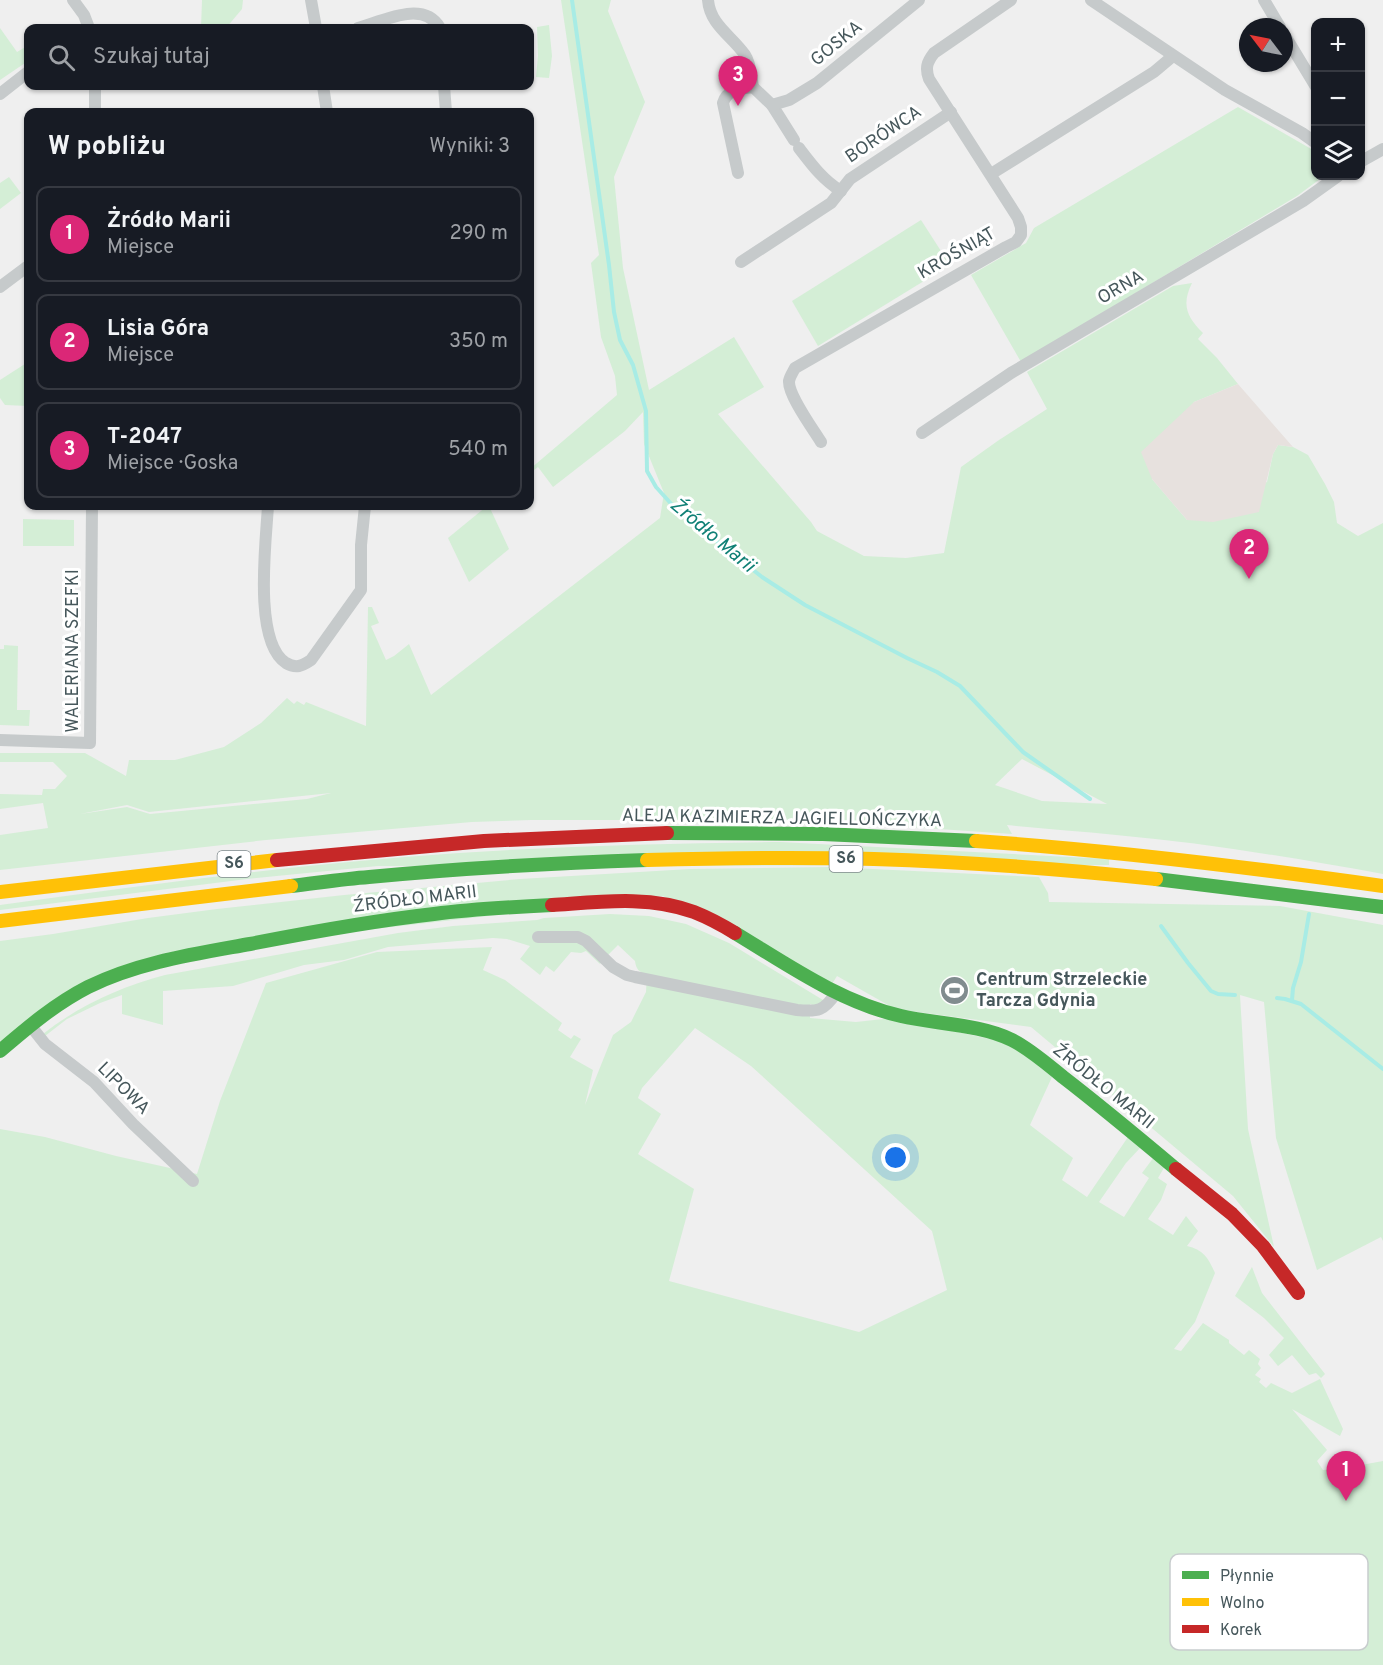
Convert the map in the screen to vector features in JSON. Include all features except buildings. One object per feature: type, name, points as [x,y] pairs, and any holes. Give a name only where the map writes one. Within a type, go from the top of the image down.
[{"type":"main road","name":"ALEJA KAZIMIERZA JAGIELLOŃCZYKA","points":[[0,892],[224,865],[423,845],[561,836],[697,832],[1011,843],[1125,853],[1383,886]]},
{"type":"main road","name":"S6","points":[[0,921],[255,888],[379,876],[581,863],[715,858],[891,860],[1026,867],[1289,894],[1383,907]]},
{"type":"main road","name":"ŹRÓDŁO MARII","points":[[30,1025],[61,1002],[100,981],[130,969],[166,960],[432,914],[635,901],[664,904],[700,914],[836,993],[854,1001],[900,1016],[991,1032],[1024,1047],[1233,1214],[1263,1246],[1298,1293]]},
{"type":"main road","points":[[0,1051],[30,1025]]},
{"type":"street","points":[[73,0],[87,24]]},
{"type":"street","points":[[311,0],[315,24]]},
{"type":"street","points":[[708,0],[711,15],[746,57],[753,87],[772,105]]},
{"type":"street","name":"GOSKA","points":[[772,105],[789,100],[817,83],[919,0]]},
{"type":"street","name":"BORÓWCA","points":[[991,174],[929,79],[926,70],[928,61],[934,53],[1011,0]]},
{"type":"street","points":[[1091,0],[1225,90],[1311,138]]},
{"type":"street","points":[[1264,0],[1275,18]]},
{"type":"street","points":[[371,24],[400,8],[414,6],[427,10],[438,24]]},
{"type":"street","points":[[1293,49],[1311,79]]},
{"type":"street","points":[[991,174],[1154,72],[1173,56]]},
{"type":"street","points":[[0,94],[24,75]]},
{"type":"street","points":[[738,173],[723,103],[725,96],[729,93],[753,87]]},
{"type":"street","points":[[95,90],[96,108]]},
{"type":"street","points":[[324,90],[326,108]]},
{"type":"street","points":[[444,90],[446,108]]},
{"type":"street","name":"BORÓWCA","points":[[772,105],[820,175],[841,191]]},
{"type":"street","name":"BORÓWCA","points":[[741,262],[831,203],[850,179],[951,112]]},
{"type":"street","points":[[1365,159],[1383,149]]},
{"type":"street","name":"KROŚNIĄT","points":[[820,442],[791,392],[789,382],[795,368],[1016,242],[1022,235],[1018,218],[991,174]]},
{"type":"street","name":"ORNA","points":[[922,433],[1011,374],[1303,201],[1332,180]]},
{"type":"street","points":[[0,287],[24,269]]},
{"type":"street","name":"WALERIANA SZEFKI","points":[[0,740],[90,743],[92,510]]},
{"type":"street","points":[[268,510],[264,588],[267,627],[275,651],[292,667],[301,667],[311,660],[361,590],[361,545],[365,510]]},
{"type":"street","points":[[538,937],[578,937],[617,963],[627,975],[797,1010],[820,1010],[831,1001],[836,993]]},
{"type":"street","name":"LIPOWA","points":[[30,1025],[45,1044],[94,1082],[133,1124],[193,1181]]},
{"type":"green space","points":[[202,0],[243,0],[242,9],[229,24],[201,24]]},
{"type":"green space","points":[[561,0],[611,0],[608,11],[645,102],[614,177],[623,268],[649,390],[734,337],[764,387],[718,414],[817,531],[864,556],[906,558],[944,553],[961,467],[1047,409],[1027,372],[1173,286],[1192,283],[1186,304],[1193,322],[1203,333],[1198,339],[1238,384],[1194,402],[1152,479],[1187,520],[1267,482],[1273,454],[1278,445],[1293,447],[1308,455],[1325,484],[1334,502],[1337,523],[1358,536],[1383,523],[1383,874],[1183,842],[1007,825],[1012,834],[768,820],[472,822],[266,840],[0,870],[0,835],[48,828],[43,803],[0,809],[0,794],[42,795],[43,789],[55,789],[67,776],[53,762],[0,762],[0,753],[85,753],[126,776],[129,760],[175,760],[224,747],[261,723],[287,698],[294,704],[297,701],[304,705],[306,702],[366,726],[368,607],[372,607],[379,623],[371,626],[386,660],[409,644],[431,695],[660,518],[664,493],[644,444],[643,412],[625,431],[553,487],[538,467],[534,470],[534,466],[617,395],[615,376],[601,337],[591,263],[599,255]],"holes":[[[1022,759],[1107,804],[1042,801],[995,785]],[[331,793],[307,799],[150,814],[127,807],[80,814],[127,805],[149,812]]]},
{"type":"green space","points":[[549,25],[552,56],[549,78],[536,77],[537,27]]},
{"type":"green space","points":[[0,28],[17,52],[24,48],[24,64],[0,80]]},
{"type":"green space","points":[[1238,107],[1311,149],[1311,180],[1319,180],[1297,196],[1021,362],[971,275],[1026,243],[1034,228]]},
{"type":"green space","points":[[9,177],[21,193],[0,209],[0,183]]},
{"type":"green space","points":[[921,220],[950,265],[818,346],[792,301]]},
{"type":"green space","points":[[24,365],[24,406],[5,405],[0,398],[0,380]]},
{"type":"green space","points":[[482,510],[491,510],[509,549],[469,582],[448,538]]},
{"type":"green space","points":[[23,519],[74,520],[74,546],[23,546]]},
{"type":"green space","points":[[4,645],[18,646],[17,710],[30,710],[29,726],[0,725],[0,649],[4,649]]},
{"type":"green space","points":[[780,842],[1109,859],[1109,865],[378,866],[247,879],[0,910],[0,905],[114,889],[402,857],[579,847]]},
{"type":"green space","points":[[831,867],[1039,877],[1048,893],[1049,902],[1280,906],[1383,925],[1383,1241],[1381,1237],[1317,1270],[1276,1138],[1264,1002],[1240,995],[1248,1129],[1274,1247],[1233,1196],[1031,1027],[895,1009],[837,976],[832,984],[663,896],[164,953],[0,1041],[0,941],[217,909],[520,879],[690,869]]},
{"type":"green space","points":[[610,914],[649,916],[686,924],[729,943],[823,1000],[818,1007],[810,1004],[810,1018],[856,1022],[892,1018],[1009,1043],[1052,1077],[1030,1125],[1073,1158],[1062,1180],[1087,1197],[1128,1137],[1141,1147],[1126,1163],[1099,1202],[1124,1217],[1149,1178],[1142,1173],[1154,1157],[1165,1166],[1158,1178],[1167,1184],[1161,1200],[1148,1219],[1173,1235],[1186,1216],[1198,1231],[1187,1246],[1205,1255],[1215,1273],[1195,1322],[1174,1349],[1181,1351],[1203,1323],[1229,1340],[1229,1343],[1244,1355],[1249,1350],[1260,1359],[1258,1364],[1261,1368],[1255,1375],[1261,1379],[1259,1382],[1266,1388],[1271,1383],[1292,1393],[1320,1379],[1343,1429],[1340,1436],[1292,1409],[1327,1450],[1317,1461],[1323,1470],[1383,1461],[1383,1665],[0,1665],[0,1129],[45,1137],[197,1174],[220,1101],[266,983],[377,952],[492,947],[483,970],[505,980],[562,1023],[558,1030],[571,1039],[574,1035],[581,1039],[570,1057],[593,1070],[585,1105],[613,1035],[631,1022],[646,992],[647,975],[638,970],[635,961],[618,945],[606,957],[587,938],[572,933],[538,934],[538,943],[545,940],[580,941],[602,961],[600,964],[586,951],[571,952],[554,972],[546,966],[540,975],[520,959],[530,946],[507,939],[493,938],[388,947],[344,960],[304,965],[233,986],[163,991],[163,1025],[122,1014],[122,995],[67,1019],[45,1036],[43,1034],[71,1014],[101,998],[165,975],[398,933],[453,926]],"holes":[[[695,1028],[751,1066],[932,1231],[947,1290],[859,1332],[669,1281],[694,1189],[638,1154],[661,1114],[638,1098],[642,1088]]]},
{"type":"green space","points":[[1252,1267],[1262,1293],[1325,1374],[1321,1378],[1316,1373],[1309,1375],[1292,1355],[1278,1366],[1269,1355],[1284,1338],[1264,1318],[1235,1296]]},
{"type":"sand","points":[[1238,384],[1293,447],[1278,445],[1273,454],[1259,512],[1213,522],[1187,520],[1152,479],[1141,452],[1194,402]]},
{"type":"waterway","name":"Źródło Marii","points":[[572,0],[614,312],[620,340],[633,365],[646,411],[647,471],[656,487],[675,508],[762,577],[805,605],[960,686],[1023,752],[1090,799]]},
{"type":"waterway","points":[[1292,1000],[1309,914]]},
{"type":"waterway","name":"Źródło Marii","points":[[1161,926],[1211,991],[1218,994],[1235,995]]},
{"type":"waterway","name":"Źródło Marii","points":[[1277,998],[1301,1004],[1383,1069]]},
{"type":"traffic: fast","points":[[667,833],[823,834],[976,841]]},
{"type":"traffic: fast","points":[[291,886],[438,871],[647,860]]},
{"type":"traffic: fast","points":[[1156,879],[1383,907]]},
{"type":"traffic: fast","points":[[0,1051],[64,1001],[107,978],[147,965],[209,951],[388,920],[463,911],[552,905]]},
{"type":"traffic: fast","points":[[735,933],[795,970],[857,1002],[901,1016],[972,1027],[1012,1040],[1045,1062],[1176,1169]]},
{"type":"traffic: slow","points":[[976,841],[1180,860],[1383,886]]},
{"type":"traffic: slow","points":[[647,860],[732,858],[910,860],[1015,866],[1156,879]]},
{"type":"traffic: slow","points":[[0,892],[277,860]]},
{"type":"traffic: slow","points":[[0,921],[291,886]]},
{"type":"traffic: jam","points":[[277,860],[484,841],[667,833]]},
{"type":"traffic: jam","points":[[552,905],[605,901],[659,903],[694,912],[735,933]]},
{"type":"traffic: jam","points":[[1176,1169],[1232,1214],[1263,1246],[1298,1293]]},
{"type":"place","name":"T-2047","points":[[738,106]]},
{"type":"place","name":"Lisia Góra","points":[[1249,579]]},
{"type":"place","name":"Centrum Strzeleckie Tarcza Gdynia","points":[[955,990]]},
{"type":"place","name":"Żródło Marii","points":[[1346,1501]]}]
